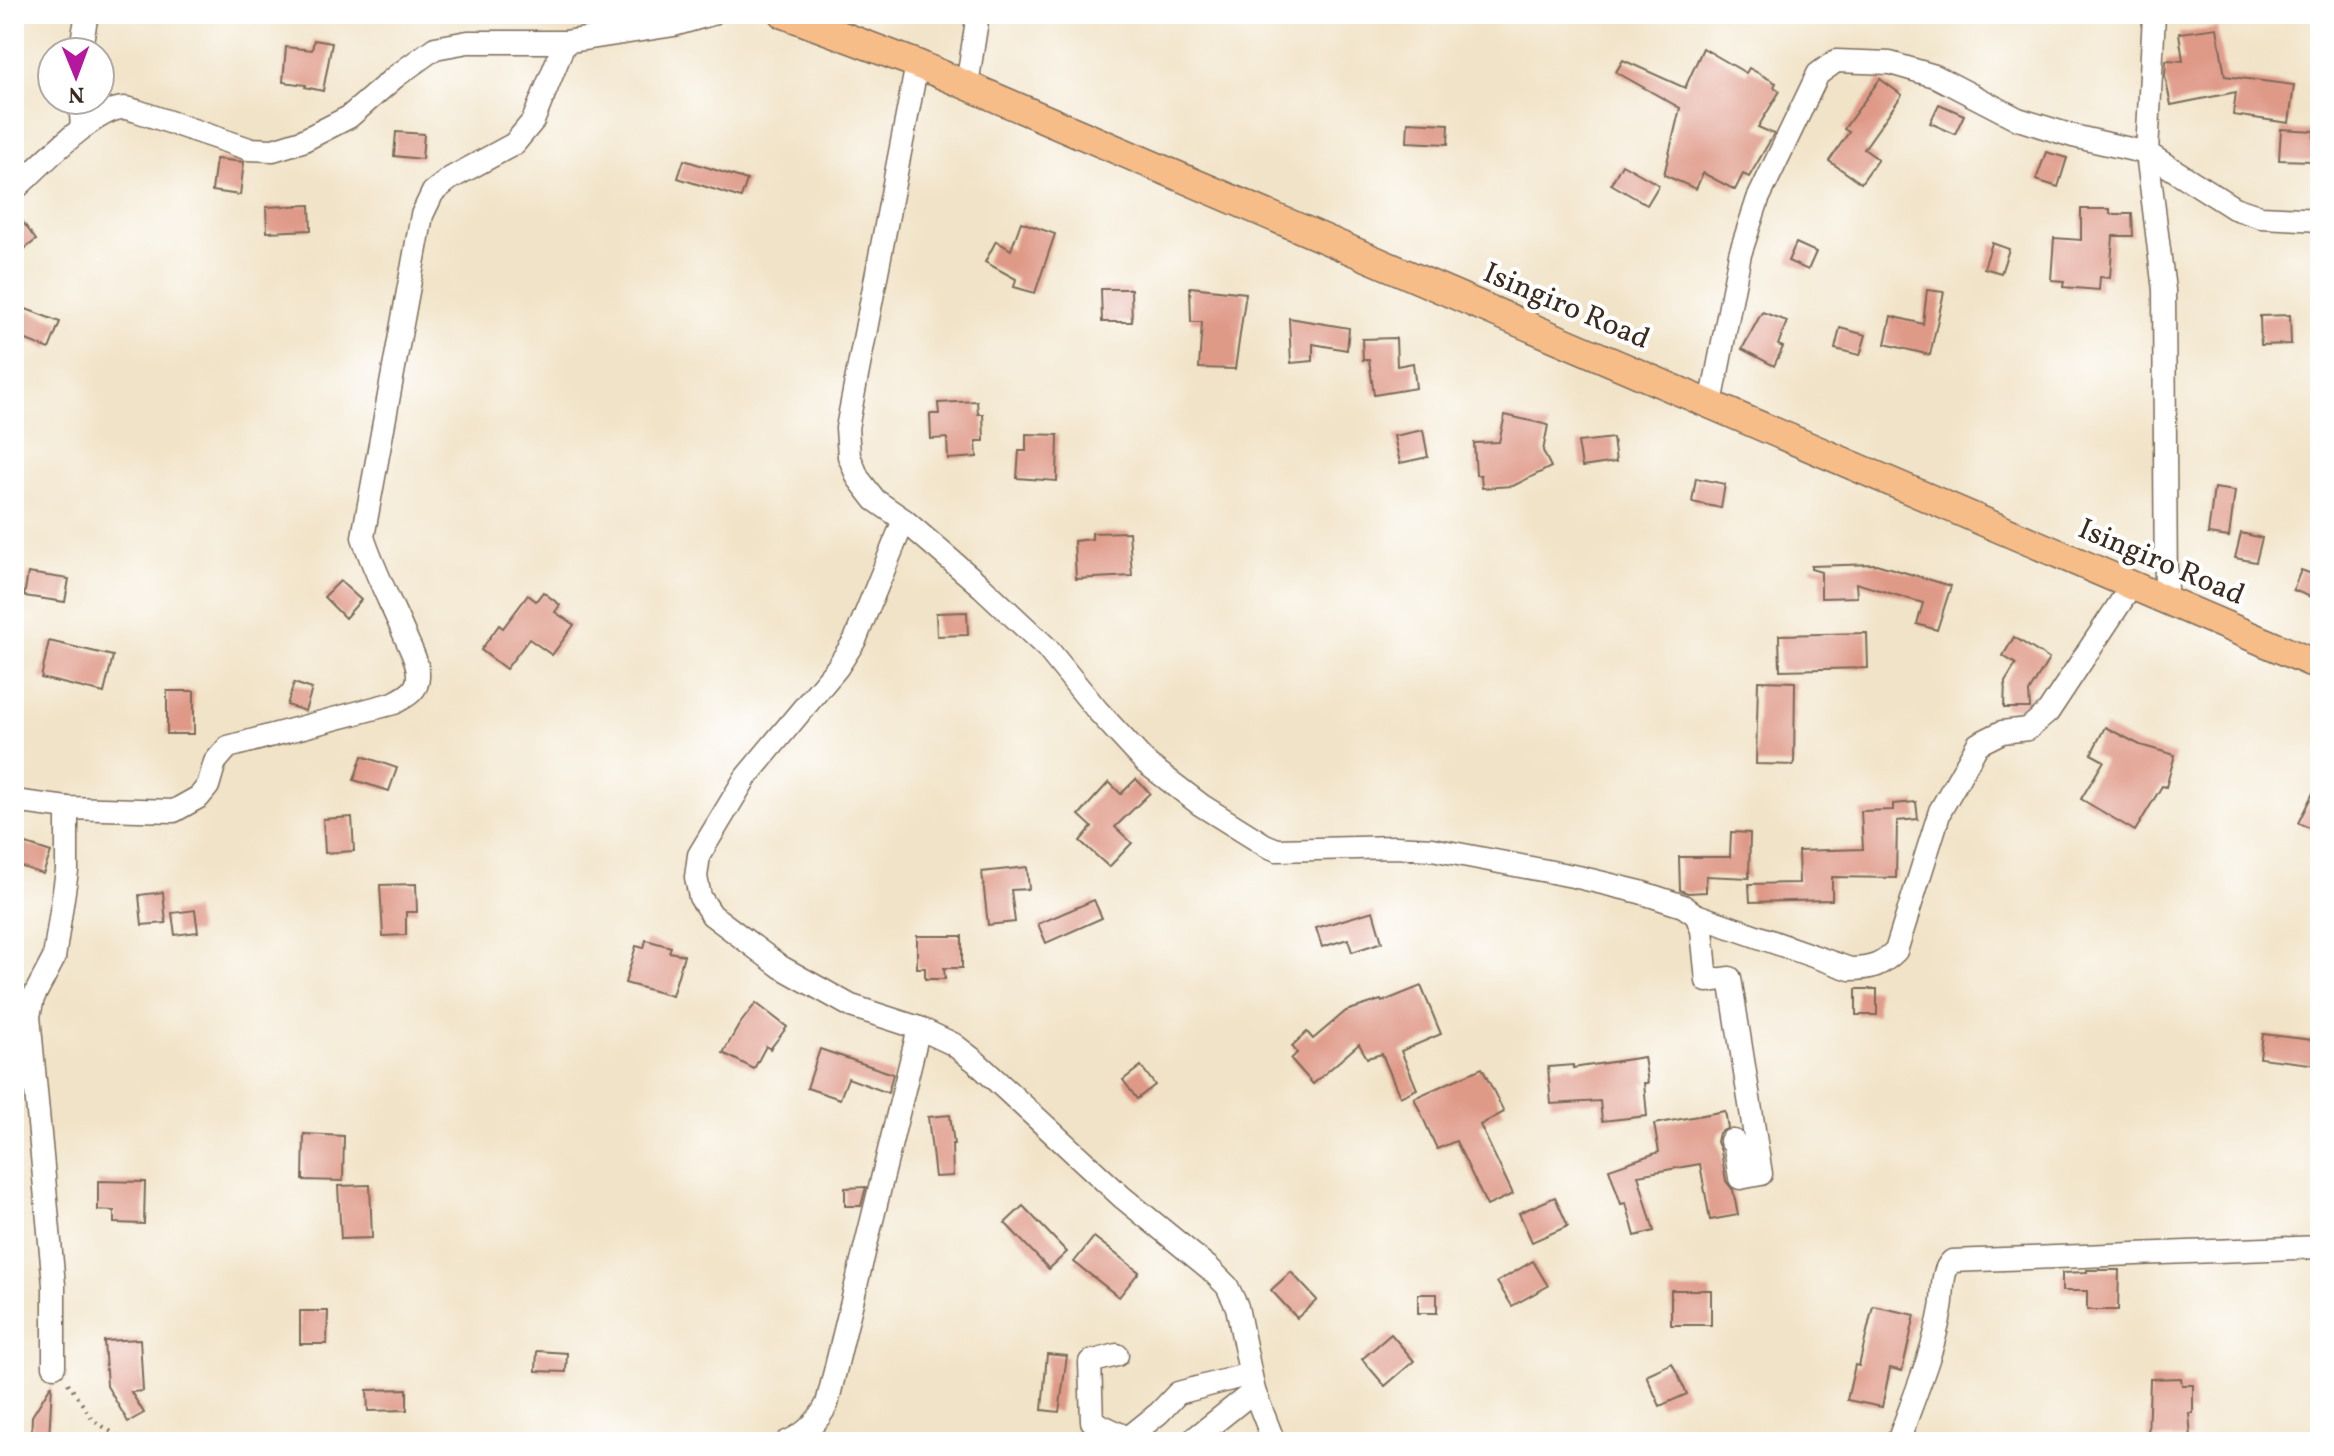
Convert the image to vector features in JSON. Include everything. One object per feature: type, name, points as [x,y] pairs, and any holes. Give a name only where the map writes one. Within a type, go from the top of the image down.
[{"type":"main road","name":"Isingiro Road","points":[[784,14],[967,85],[2320,666]]},
{"type":"street","points":[[83,36],[87,14]]},
{"type":"street","points":[[14,190],[82,128],[110,112],[124,108],[249,149],[273,150],[302,141],[349,117],[395,77],[435,48],[468,42],[565,42],[674,25],[712,14]]},
{"type":"street","points":[[967,85],[978,14]]},
{"type":"street","points":[[2154,14],[2147,153],[2164,290],[2166,600]]},
{"type":"street","points":[[14,801],[67,808],[174,811],[199,797],[208,786],[215,762],[228,747],[394,703],[411,694],[419,680],[417,665],[363,537],[422,215],[433,192],[451,178],[514,144],[533,121],[565,42]]},
{"type":"street","points":[[1711,404],[1740,254],[1758,199],[1818,74],[1836,61],[1890,63],[1935,76],[2018,119],[2073,136],[2147,153],[2234,208],[2261,217],[2320,220]]},
{"type":"street","points":[[917,64],[847,428],[849,456],[858,478],[875,500],[904,520],[982,587],[1046,647],[1097,710],[1146,763],[1201,805],[1265,845],[1287,851],[1315,848],[1432,849],[1640,892],[1850,969],[1882,964],[1896,951],[1940,811],[1978,744],[2002,732],[2028,729],[2039,723],[2132,585]]},
{"type":"street","points":[[81,116],[82,128]]},
{"type":"street","points":[[904,520],[855,640],[837,668],[746,777],[699,855],[696,877],[700,897],[712,915],[781,967],[851,1006],[919,1028],[953,1044],[1122,1197],[1209,1268],[1227,1286],[1237,1307],[1252,1382],[1274,1442]]},
{"type":"street","points":[[54,1366],[54,1285],[29,1016],[33,998],[54,958],[67,871],[67,808]]},
{"type":"street","points":[[1696,915],[1702,930],[1707,981],[1730,978],[1761,1174],[1740,1178],[1734,1141],[1731,1141]]},
{"type":"street","points":[[795,1441],[820,1419],[827,1404],[919,1028]]},
{"type":"street","points":[[1898,1442],[1935,1334],[1946,1269],[1952,1261],[2320,1247]]},
{"type":"street","points":[[1117,1355],[1090,1362],[1092,1421],[1128,1438],[1178,1393],[1252,1382]]},
{"type":"street","points":[[1190,1442],[1252,1382]]},
{"type":"path","points":[[54,1366],[93,1420],[127,1442]]},
{"type":"building","points":[[2217,28],[2225,76],[2294,85],[2289,123],[2233,115],[2236,92],[2171,105],[2165,76],[2166,60],[2183,61],[2179,33]]},
{"type":"building","points":[[314,40],[332,43],[323,91],[283,82],[286,47],[312,50]]},
{"type":"building","points":[[1703,48],[1746,73],[1749,68],[1776,83],[1774,87],[1780,91],[1758,127],[1774,134],[1749,177],[1743,174],[1735,190],[1703,173],[1696,189],[1664,175],[1680,108],[1616,72],[1623,60],[1685,88]]},
{"type":"building","points":[[1880,79],[1902,95],[1864,149],[1878,159],[1861,183],[1829,161],[1849,132],[1844,129]]},
{"type":"building","points":[[1939,104],[1964,115],[1955,134],[1930,123]]},
{"type":"building","points":[[1408,122],[1449,124],[1448,144],[1407,142]]},
{"type":"building","points":[[2281,129],[2314,131],[2313,161],[2279,160]]},
{"type":"building","points":[[396,132],[424,134],[422,159],[394,156]]},
{"type":"building","points":[[2046,152],[2067,158],[2058,187],[2036,180]]},
{"type":"building","points":[[216,159],[244,162],[240,195],[212,191]]},
{"type":"building","points":[[684,160],[747,180],[741,198],[678,178]]},
{"type":"building","points":[[1622,164],[1659,185],[1647,205],[1611,184]]},
{"type":"building","points":[[310,205],[311,230],[267,232],[266,207]]},
{"type":"building","points":[[2081,209],[2110,209],[2110,214],[2132,214],[2133,236],[2113,236],[2110,278],[2100,277],[2099,290],[2063,287],[2064,281],[2051,280],[2054,238],[2081,240]]},
{"type":"building","points":[[14,210],[36,240],[14,257]]},
{"type":"building","points":[[1021,222],[1055,234],[1035,293],[1014,287],[1016,279],[985,262],[996,241],[1011,250]]},
{"type":"building","points":[[1796,243],[1816,252],[1808,270],[1788,261]]},
{"type":"building","points":[[1992,243],[2009,249],[2001,273],[1984,268]]},
{"type":"building","points":[[1190,287],[1246,293],[1235,369],[1199,368],[1202,322],[1191,322]]},
{"type":"building","points":[[1101,289],[1131,289],[1132,322],[1102,322]]},
{"type":"building","points":[[1927,290],[1944,292],[1930,355],[1885,344],[1891,316],[1923,324]]},
{"type":"building","points":[[26,309],[60,322],[49,349],[16,336]]},
{"type":"building","points":[[1762,312],[1787,321],[1778,345],[1783,347],[1774,366],[1742,349]]},
{"type":"building","points":[[2290,315],[2291,344],[2261,345],[2260,316]]},
{"type":"building","points":[[1289,318],[1349,328],[1347,350],[1313,344],[1313,361],[1291,363]]},
{"type":"building","points":[[1840,328],[1866,335],[1860,355],[1835,349]]},
{"type":"building","points":[[1396,338],[1397,366],[1413,363],[1416,388],[1374,395],[1369,360],[1363,360],[1362,339]]},
{"type":"building","points":[[977,401],[978,414],[983,414],[984,441],[976,441],[977,457],[948,459],[947,438],[931,439],[930,414],[939,414],[938,403]]},
{"type":"building","points":[[1505,415],[1548,425],[1543,451],[1551,467],[1513,486],[1482,488],[1481,475],[1476,475],[1474,443],[1499,442]]},
{"type":"building","points":[[1423,430],[1428,457],[1400,463],[1394,436]]},
{"type":"building","points":[[1026,434],[1058,435],[1057,481],[1017,478],[1019,451],[1026,451]]},
{"type":"building","points":[[1613,438],[1616,462],[1582,467],[1578,442]]},
{"type":"building","points":[[1696,478],[1725,484],[1721,508],[1692,502]]},
{"type":"building","points":[[2214,488],[2235,491],[2229,537],[2208,534]]},
{"type":"building","points":[[1129,532],[1132,576],[1076,579],[1074,541],[1092,539],[1092,533]]},
{"type":"building","points":[[2241,533],[2262,538],[2256,562],[2235,558]]},
{"type":"building","points":[[1876,564],[1951,586],[1937,630],[1917,624],[1923,603],[1856,583],[1857,597],[1821,598],[1821,572],[1811,569],[1811,566]]},
{"type":"building","points":[[2301,570],[2320,577],[2316,599],[2293,590]]},
{"type":"building","points":[[28,573],[69,579],[65,602],[24,596]]},
{"type":"building","points":[[340,581],[361,600],[345,618],[324,597]]},
{"type":"building","points":[[543,592],[560,605],[555,612],[574,625],[552,655],[529,639],[506,669],[481,650],[499,625],[503,628],[528,595],[536,601]]},
{"type":"building","points":[[967,612],[968,635],[937,636],[936,613]]},
{"type":"building","points":[[1867,633],[1868,668],[1780,670],[1779,635]]},
{"type":"building","points":[[2014,637],[2049,659],[2029,692],[2030,708],[2004,708],[2005,682],[2016,664],[2003,656]]},
{"type":"building","points":[[49,641],[113,656],[104,693],[41,678]]},
{"type":"building","points":[[1758,681],[1795,682],[1794,765],[1756,764]]},
{"type":"building","points":[[294,683],[312,689],[305,711],[287,705]]},
{"type":"building","points":[[167,691],[194,691],[194,734],[167,734]]},
{"type":"building","points":[[2105,727],[2140,745],[2175,755],[2166,787],[2162,786],[2135,831],[2081,799],[2104,761],[2091,754]]},
{"type":"building","points":[[362,756],[397,768],[389,791],[354,780]]},
{"type":"building","points":[[1136,779],[1150,793],[1115,827],[1132,843],[1109,867],[1080,841],[1092,827],[1079,815],[1109,782],[1121,794]]},
{"type":"building","points":[[2320,779],[2320,833],[2298,823]]},
{"type":"building","points":[[1916,802],[1918,819],[1897,821],[1896,878],[1832,877],[1832,900],[1750,902],[1749,884],[1799,883],[1798,851],[1863,849],[1861,811],[1893,810],[1893,804]]},
{"type":"building","points":[[352,817],[354,851],[325,853],[323,819]]},
{"type":"building","points":[[1731,832],[1750,833],[1749,878],[1706,876],[1706,892],[1680,890],[1679,857],[1730,857]]},
{"type":"building","points":[[14,840],[51,852],[43,874],[14,864]]},
{"type":"building","points":[[1027,867],[1029,889],[1011,890],[1015,922],[988,925],[982,872]]},
{"type":"building","points":[[416,884],[417,912],[406,912],[406,935],[383,936],[380,885]]},
{"type":"building","points":[[163,892],[166,923],[142,925],[139,895]]},
{"type":"building","points":[[1094,900],[1102,918],[1046,943],[1038,924]]},
{"type":"building","points":[[195,910],[198,932],[175,935],[172,913]]},
{"type":"building","points":[[1373,911],[1382,942],[1352,952],[1348,939],[1322,947],[1316,928]]},
{"type":"building","points":[[917,936],[962,936],[962,968],[944,968],[945,979],[925,979],[925,968],[917,968]]},
{"type":"building","points":[[646,940],[671,947],[669,952],[684,955],[672,996],[625,983],[636,946],[644,948]]},
{"type":"building","points":[[1421,986],[1441,1034],[1401,1051],[1417,1089],[1400,1097],[1382,1054],[1367,1058],[1359,1044],[1313,1084],[1291,1059],[1297,1053],[1292,1046],[1307,1032],[1313,1039],[1346,1011],[1382,1002]]},
{"type":"building","points":[[1856,989],[1877,989],[1877,1015],[1856,1015]]},
{"type":"building","points":[[756,1003],[787,1027],[770,1049],[766,1046],[754,1069],[723,1053]]},
{"type":"building","points":[[2263,1034],[2320,1041],[2318,1065],[2260,1058]]},
{"type":"building","points":[[820,1049],[893,1074],[888,1093],[848,1078],[840,1099],[807,1088]]},
{"type":"building","points":[[1644,1057],[1648,1083],[1644,1083],[1647,1116],[1602,1121],[1600,1101],[1551,1104],[1548,1067],[1573,1065],[1573,1068]]},
{"type":"building","points":[[1141,1066],[1155,1085],[1137,1099],[1123,1080]]},
{"type":"building","points":[[1482,1068],[1504,1112],[1480,1125],[1513,1194],[1487,1206],[1456,1141],[1437,1149],[1414,1098]]},
{"type":"building","points":[[1725,1111],[1728,1128],[1719,1133],[1717,1142],[1738,1215],[1710,1220],[1700,1164],[1638,1175],[1654,1231],[1635,1236],[1626,1203],[1621,1204],[1609,1169],[1659,1152],[1654,1124]]},
{"type":"building","points":[[950,1115],[954,1144],[953,1176],[935,1177],[928,1117]]},
{"type":"building","points":[[304,1134],[344,1136],[343,1181],[303,1180]]},
{"type":"building","points":[[98,1181],[145,1182],[144,1224],[114,1223],[114,1211],[98,1210]]},
{"type":"building","points":[[370,1185],[372,1238],[341,1239],[338,1186]]},
{"type":"building","points":[[866,1187],[861,1206],[845,1206],[845,1188]]},
{"type":"building","points":[[1555,1197],[1568,1226],[1532,1242],[1519,1213]]},
{"type":"building","points":[[1023,1206],[1067,1252],[1049,1269],[1005,1223]]},
{"type":"building","points":[[1094,1237],[1139,1272],[1119,1297],[1074,1262]]},
{"type":"building","points":[[1533,1261],[1548,1286],[1512,1306],[1497,1282]]},
{"type":"building","points":[[2119,1270],[2118,1310],[2087,1310],[2087,1291],[2062,1291],[2062,1273]]},
{"type":"building","points":[[1291,1272],[1317,1300],[1297,1318],[1271,1290]]},
{"type":"building","points":[[1671,1290],[1711,1290],[1711,1325],[1671,1325]]},
{"type":"building","points":[[1418,1294],[1437,1294],[1437,1313],[1418,1313]]},
{"type":"building","points":[[1873,1306],[1915,1315],[1902,1371],[1890,1368],[1882,1407],[1847,1400],[1855,1365],[1859,1366]]},
{"type":"building","points":[[300,1311],[328,1311],[327,1344],[300,1344]]},
{"type":"building","points":[[1391,1334],[1414,1361],[1385,1386],[1362,1359]]},
{"type":"building","points":[[140,1339],[143,1391],[131,1392],[144,1413],[128,1422],[107,1386],[104,1341]]},
{"type":"building","points":[[537,1351],[567,1353],[566,1372],[536,1371]]},
{"type":"building","points":[[1047,1354],[1067,1356],[1059,1412],[1042,1410]]},
{"type":"building","points":[[1672,1363],[1687,1394],[1660,1406],[1646,1375]]},
{"type":"building","points":[[2181,1378],[2182,1385],[2193,1385],[2193,1413],[2189,1413],[2191,1438],[2148,1439],[2150,1379]]},
{"type":"building","points":[[52,1384],[49,1440],[31,1440],[32,1416]]},
{"type":"building","points":[[407,1389],[407,1410],[368,1411],[367,1390]]}]
